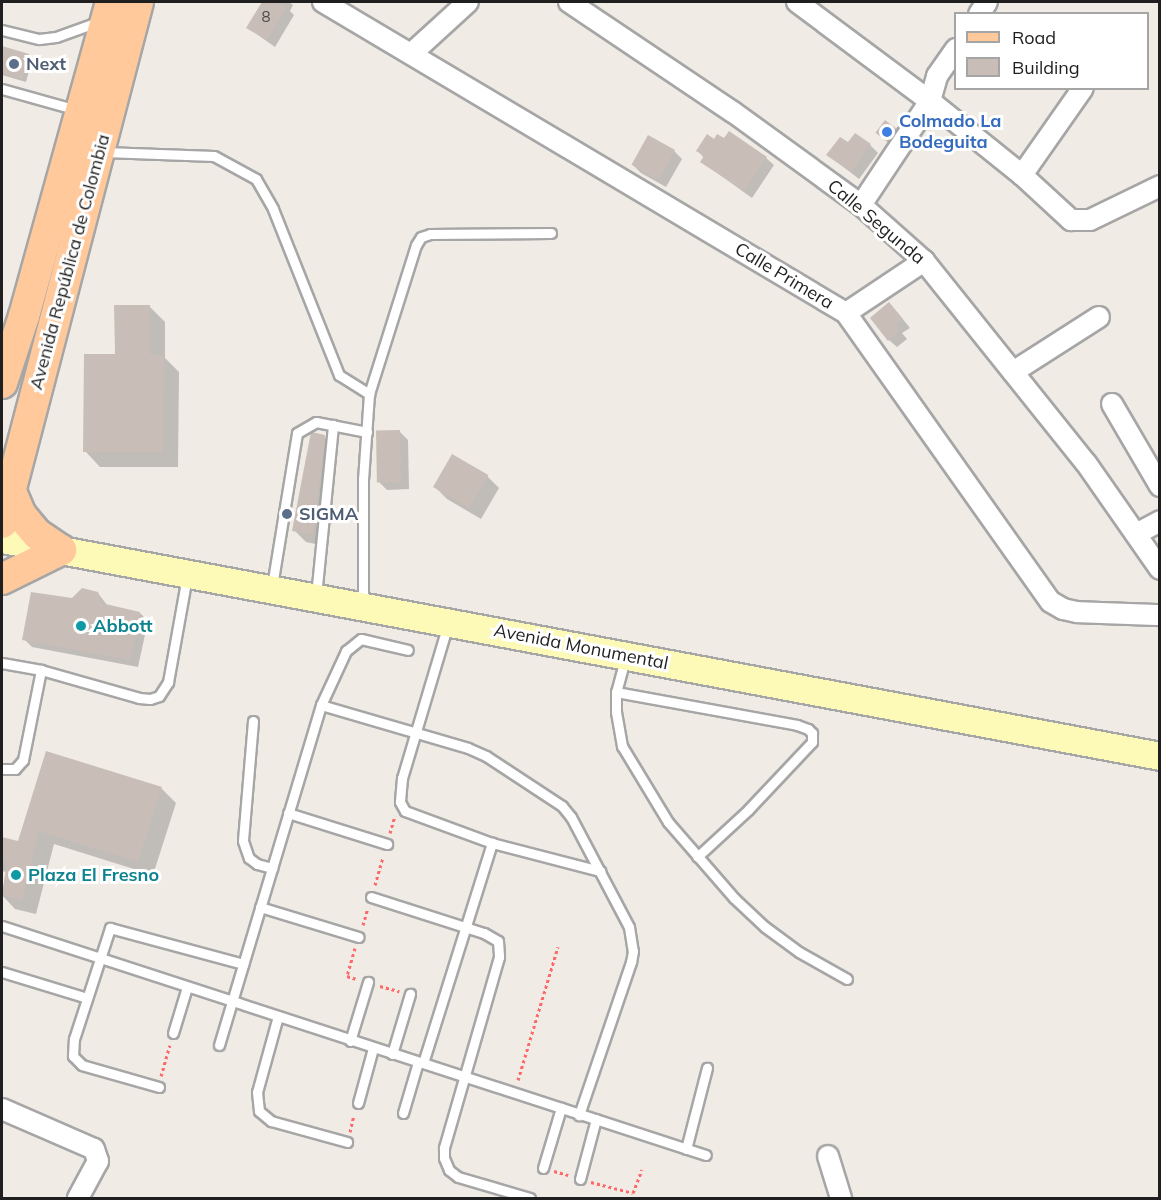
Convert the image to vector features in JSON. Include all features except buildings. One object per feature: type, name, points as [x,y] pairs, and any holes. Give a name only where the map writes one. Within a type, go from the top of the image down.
[{"type":"main road","name":"Avenida República de Colombia","points":[[2,383],[24,315],[81,111],[110,30],[138,2]]},
{"type":"main road","name":"Avenida República de Colombia","points":[[2,523],[99,152],[110,30]]},
{"type":"main road","points":[[10,489],[21,515],[37,534],[61,550]]},
{"type":"main road","name":"Avenida Monumental","points":[[2,539],[1158,758]]},
{"type":"main road","points":[[2,579],[61,550]]},
{"type":"street","name":"Calle Primera","points":[[323,2],[846,313],[1051,602],[1063,609],[1077,612],[1160,615]]},
{"type":"street","points":[[411,54],[468,2]]},
{"type":"street","name":"Calle Segunda","points":[[569,2],[733,112],[861,205],[924,261],[1086,463],[1160,568]]},
{"type":"street","points":[[806,4],[1022,175],[1071,220],[1081,222],[1090,220],[1160,186]]},
{"type":"street","points":[[861,205],[930,101],[937,76],[954,52]]},
{"type":"street","points":[[1022,175],[1082,90]]},
{"type":"street","points":[[846,313],[924,261]]},
{"type":"street","points":[[1013,372],[1099,317]]},
{"type":"street","points":[[1112,404],[1160,486]]},
{"type":"street","points":[[1136,534],[1160,520]]},
{"type":"street","points":[[2,1109],[94,1149],[98,1161],[78,1198]]},
{"type":"street","points":[[828,1156],[841,1198]]},
{"type":"lane","points":[[2,30],[39,39],[110,30]]},
{"type":"lane","points":[[2,89],[81,111]]},
{"type":"lane","points":[[99,152],[214,156],[256,179],[273,208],[339,375],[369,394]]},
{"type":"lane","points":[[363,606],[365,583],[363,479],[369,394],[416,245],[421,237],[430,234],[551,233]]},
{"type":"lane","points":[[271,589],[297,433],[316,422],[367,432]]},
{"type":"lane","points":[[316,597],[333,425]]},
{"type":"lane","points":[[2,663],[41,670],[139,698],[150,699],[159,696],[168,682],[187,573]]},
{"type":"lane","points":[[449,622],[400,791],[400,802],[405,811],[492,843],[600,872]]},
{"type":"lane","points":[[219,1045],[321,705],[346,651],[356,641],[368,640],[408,650]]},
{"type":"lane","points":[[626,656],[616,692],[616,712],[622,746],[668,822],[734,898],[765,927],[799,952],[847,979]]},
{"type":"lane","points":[[2,769],[15,770],[23,760],[41,670]]},
{"type":"lane","points":[[616,692],[797,725],[812,733],[812,742],[748,810],[697,857]]},
{"type":"lane","points":[[321,705],[486,756],[562,807],[629,927],[633,951],[579,1114]]},
{"type":"lane","points":[[253,721],[243,841],[249,858],[257,864],[272,868]]},
{"type":"lane","points":[[288,813],[387,844]]},
{"type":"lane","points":[[403,1113],[492,843]]},
{"type":"lane","points":[[371,897],[493,936],[499,948],[499,957],[444,1148],[446,1164],[458,1177],[530,1198]]},
{"type":"lane","points":[[260,908],[359,938]]},
{"type":"lane","points":[[2,926],[706,1155]]},
{"type":"lane","points":[[159,1087],[76,1061],[72,1048],[110,928],[243,964]]},
{"type":"lane","points":[[2,934],[13,930]]},
{"type":"lane","points":[[2,972],[87,999]]},
{"type":"lane","points":[[350,1041],[368,982]]},
{"type":"lane","points":[[173,1033],[187,987]]},
{"type":"lane","points":[[392,1054],[410,994]]},
{"type":"lane","points":[[278,1016],[257,1092],[258,1111],[271,1121],[346,1142]]},
{"type":"lane","points":[[358,1103],[373,1048]]},
{"type":"lane","points":[[686,1149],[706,1068]]},
{"type":"lane","points":[[543,1168],[561,1108]]},
{"type":"lane","points":[[580,1179],[596,1119]]},
{"type":"path","points":[[514,1091],[558,947]]},
{"type":"path","points":[[159,1087],[173,1033]]},
{"type":"path","points":[[346,1142],[358,1103]]},
{"type":"path","points":[[633,1193],[642,1170]]},
{"type":"place","name":"Next","points":[[14,64]]},
{"type":"place","name":"Colmado La Bodeguita","points":[[887,132]]},
{"type":"place","name":"SIGMA","points":[[287,514]]},
{"type":"place","name":"Abbott","points":[[81,626]]},
{"type":"place","name":"Plaza El Fresno","points":[[16,875]]}]
